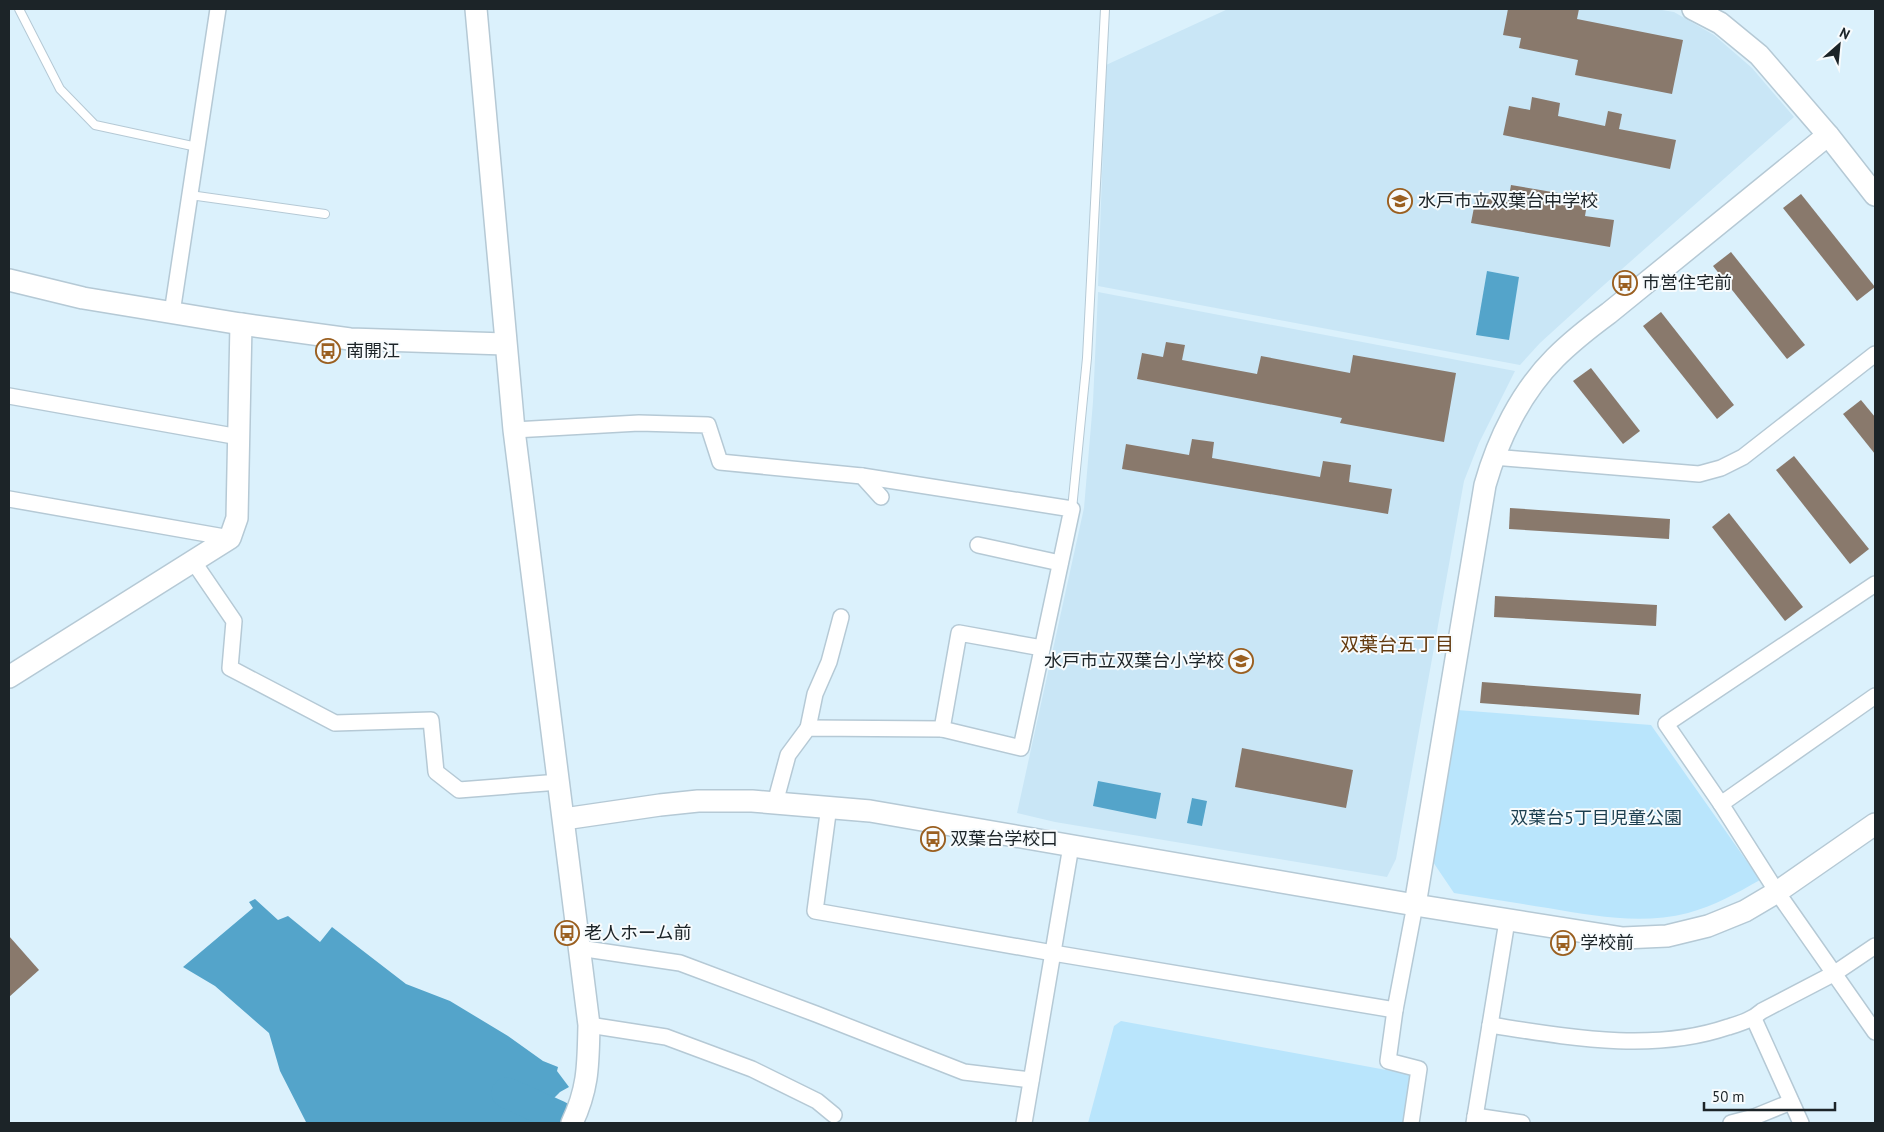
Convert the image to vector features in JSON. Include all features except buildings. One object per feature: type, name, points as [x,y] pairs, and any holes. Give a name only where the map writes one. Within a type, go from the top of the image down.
[{"type":"street","points":[[172,313],[218,9]]},
{"type":"street","points":[[476,9],[514,430],[589,1025],[587,1082],[572,1123]]},
{"type":"street","points":[[1693,9],[1720,23],[1759,55],[1828,135],[1875,195]]},
{"type":"street","points":[[1411,1123],[1419,1069],[1388,1061],[1395,1010],[1415,905],[1485,485],[1493,457],[1518,408],[1535,382],[1554,359],[1578,337],[1828,135]]},
{"type":"street","points":[[9,280],[83,298],[241,324],[350,339],[505,344]]},
{"type":"street","points":[[9,676],[230,538],[237,518],[241,324]]},
{"type":"street","points":[[1493,457],[1699,474],[1721,468],[1743,457],[1875,354]]},
{"type":"street","points":[[9,396],[239,437]]},
{"type":"street","points":[[514,430],[639,423],[708,425],[720,462],[862,476],[1072,509],[1021,748],[942,729],[808,728]]},
{"type":"street","points":[[862,476],[881,497]]},
{"type":"street","points":[[9,499],[230,538]]},
{"type":"street","points":[[978,545],[1060,563]]},
{"type":"street","points":[[192,561],[234,621],[230,668],[335,723],[430,720],[436,772],[460,790],[559,782]]},
{"type":"street","points":[[1875,584],[1666,724],[1722,804],[1777,892],[1875,1032]]},
{"type":"street","points":[[775,803],[788,755],[808,728],[815,694],[829,662],[840,617]]},
{"type":"street","points":[[942,729],[960,633],[1042,648]]},
{"type":"street","points":[[1722,804],[1875,696]]},
{"type":"street","points":[[564,819],[698,801],[829,806],[870,811],[1508,921],[1623,938],[1667,936],[1708,926],[1744,911],[1777,892],[1875,824]]},
{"type":"street","points":[[829,806],[815,911],[1395,1010]]},
{"type":"street","points":[[1024,1123],[1071,846]]},
{"type":"street","points":[[1508,921],[1474,1120],[1522,1123]]},
{"type":"street","points":[[1490,1024],[1578,1038],[1651,1041],[1709,1034],[1754,1019],[1762,1011],[1835,973],[1875,946]]},
{"type":"street","points":[[579,948],[680,963],[964,1072],[1031,1080]]},
{"type":"street","points":[[1754,1019],[1802,1123]]},
{"type":"street","points":[[589,1025],[666,1037],[752,1070],[817,1100],[834,1115]]},
{"type":"street","points":[[1731,1123],[1754,1117],[1791,1102]]},
{"type":"lane","points":[[19,9],[60,89],[95,125],[197,147]]},
{"type":"lane","points":[[1072,509],[1087,358],[1105,9]]},
{"type":"lane","points":[[190,195],[324,214]]},
{"type":"shaded area","name":"水戸市立双葉台中学校","points":[[1228,9],[1656,9],[1674,12],[1714,35],[1752,68],[1794,117],[1596,292],[1540,343],[1520,365],[1098,286],[1106,65]]},
{"type":"shaded area","points":[[1487,271],[1519,277],[1509,340],[1476,335]]},
{"type":"shaded area","name":"水戸市立双葉台小学校","points":[[1098,292],[1515,371],[1479,443],[1464,481],[1396,859],[1387,877],[1055,822],[1017,813],[1084,508],[1093,402]]},
{"type":"shaded area","points":[[1098,781],[1161,793],[1156,819],[1093,806]]},
{"type":"shaded area","points":[[1192,798],[1207,801],[1202,826],[1187,823]]},
{"type":"shaded area","points":[[255,899],[278,920],[288,916],[320,942],[332,927],[406,984],[450,1001],[508,1036],[543,1061],[558,1067],[557,1071],[569,1087],[560,1092],[551,1101],[540,1123],[306,1122],[280,1071],[269,1033],[215,986],[183,967],[253,908],[249,902]]},
{"type":"green space","name":"双葉台5丁目児童公園","points":[[1457,710],[1651,725],[1760,880],[1725,899],[1698,910],[1670,917],[1635,919],[1601,916],[1454,893],[1433,862]]},
{"type":"green space","points":[[1121,1021],[1408,1074],[1412,1079],[1405,1123],[1088,1123],[1114,1026]]},
{"type":"waterway","points":[[507,1093],[558,1116]]},
{"type":"place","name":"水戸市立双葉台中学校","points":[[1400,201]]},
{"type":"place","name":"市営住宅前","points":[[1625,283]]},
{"type":"place","name":"南開江","points":[[328,351]]},
{"type":"place","name":"水戸市立双葉台小学校","points":[[1241,661]]},
{"type":"place","name":"双葉台学校口","points":[[933,839]]},
{"type":"place","name":"老人ホーム前","points":[[567,933]]},
{"type":"place","name":"学校前","points":[[1563,943]]},
{"type":"district","name":"双葉台五丁目","points":[[1397,644]]}]
